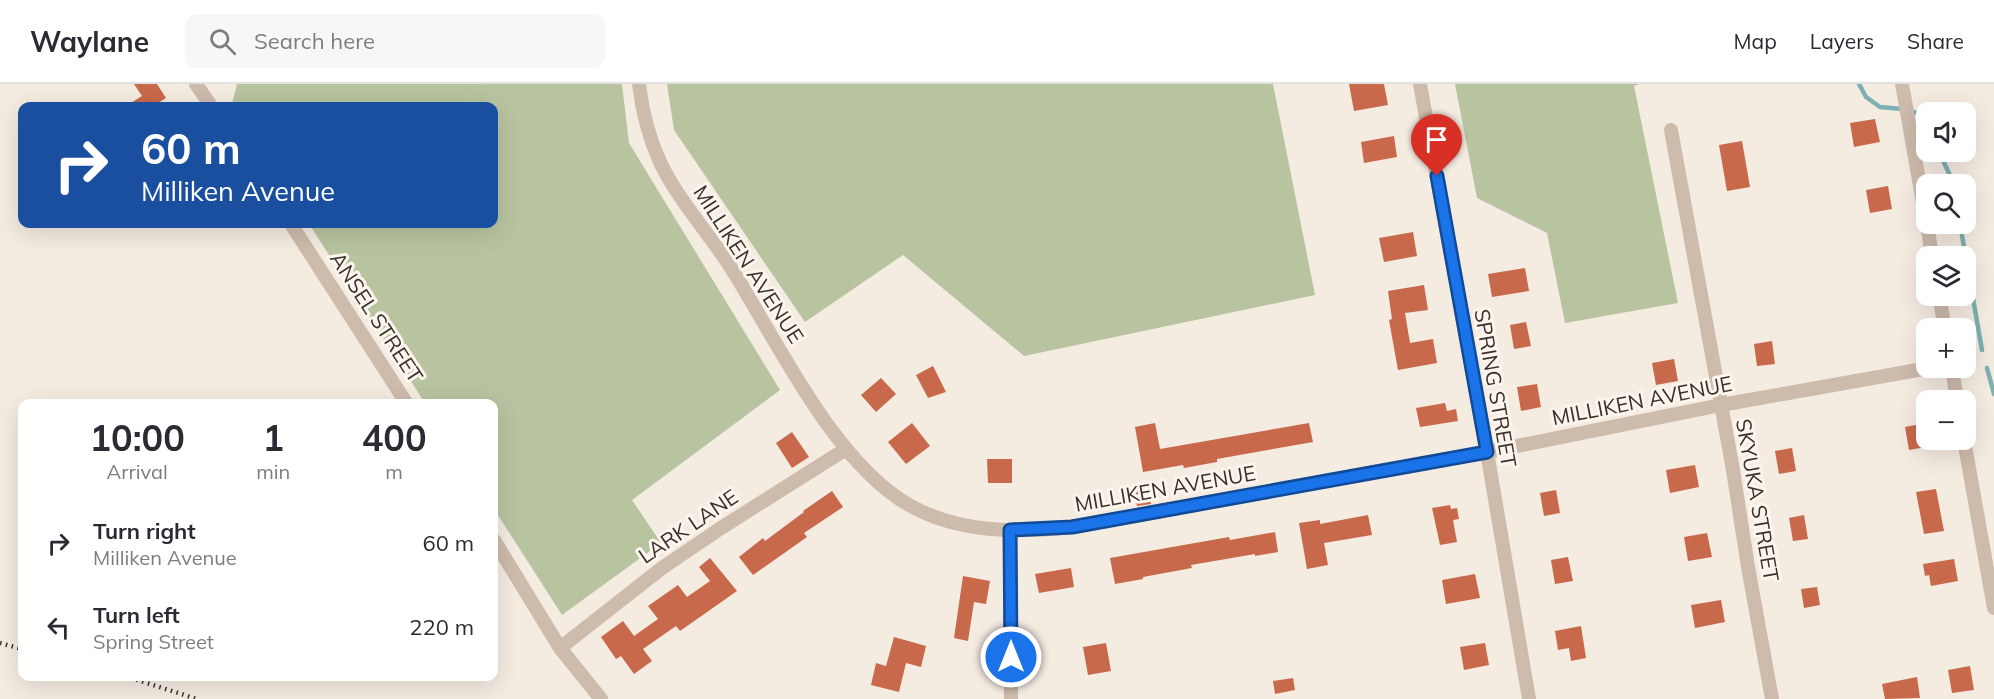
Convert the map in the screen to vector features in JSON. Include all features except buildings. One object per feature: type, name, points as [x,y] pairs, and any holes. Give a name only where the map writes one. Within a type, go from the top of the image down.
[{"type":"street","points":[[196,84],[208,102]]},
{"type":"street","name":"MILLIKEN AVENUE","points":[[639,84],[647,127],[659,161],[677,193],[732,269],[811,399],[846,449],[886,489],[908,504],[953,523],[1010,530],[1072,527],[1487,452],[1721,405],[1916,370]]},
{"type":"street","name":"SPRING STREET","points":[[1420,84],[1529,699]]},
{"type":"street","points":[[1903,90],[1918,174]]},
{"type":"street","name":"SKYUKA STREET","points":[[1671,130],[1772,699]]},
{"type":"street","name":"ANSEL STREET","points":[[294,228],[404,399]]},
{"type":"street","name":"LARK LANE","points":[[560,648],[662,568],[846,449]]},
{"type":"street","points":[[1966,450],[1994,608]]},
{"type":"street","points":[[1010,530],[1011,699]]},
{"type":"street","points":[[498,547],[560,648],[601,699]]},
{"type":"green space","points":[[237,84],[622,84],[629,143],[780,390],[632,500],[661,543],[562,615],[498,515],[498,399],[422,399],[312,228],[498,228],[498,102],[232,102]]},
{"type":"green space","points":[[667,84],[1273,84],[1315,295],[1024,356],[903,255],[805,322],[674,130]]},
{"type":"green space","points":[[1455,84],[1640,84],[1634,86],[1678,303],[1565,323],[1547,233],[1477,198]]},
{"type":"waterway","points":[[1859,84],[1866,97],[1880,107],[1916,113]]},
{"type":"waterway","points":[[1944,162],[1949,174]]},
{"type":"waterway","points":[[1962,234],[1982,350]]},
{"type":"waterway","points":[[1987,368],[1994,394]]},
{"type":"railway","points":[[0,643],[18,648]]},
{"type":"railway","points":[[141,681],[197,699]]},
{"type":"route","points":[[1011,657],[1010,530],[1072,527],[1487,452],[1437,176]]}]
